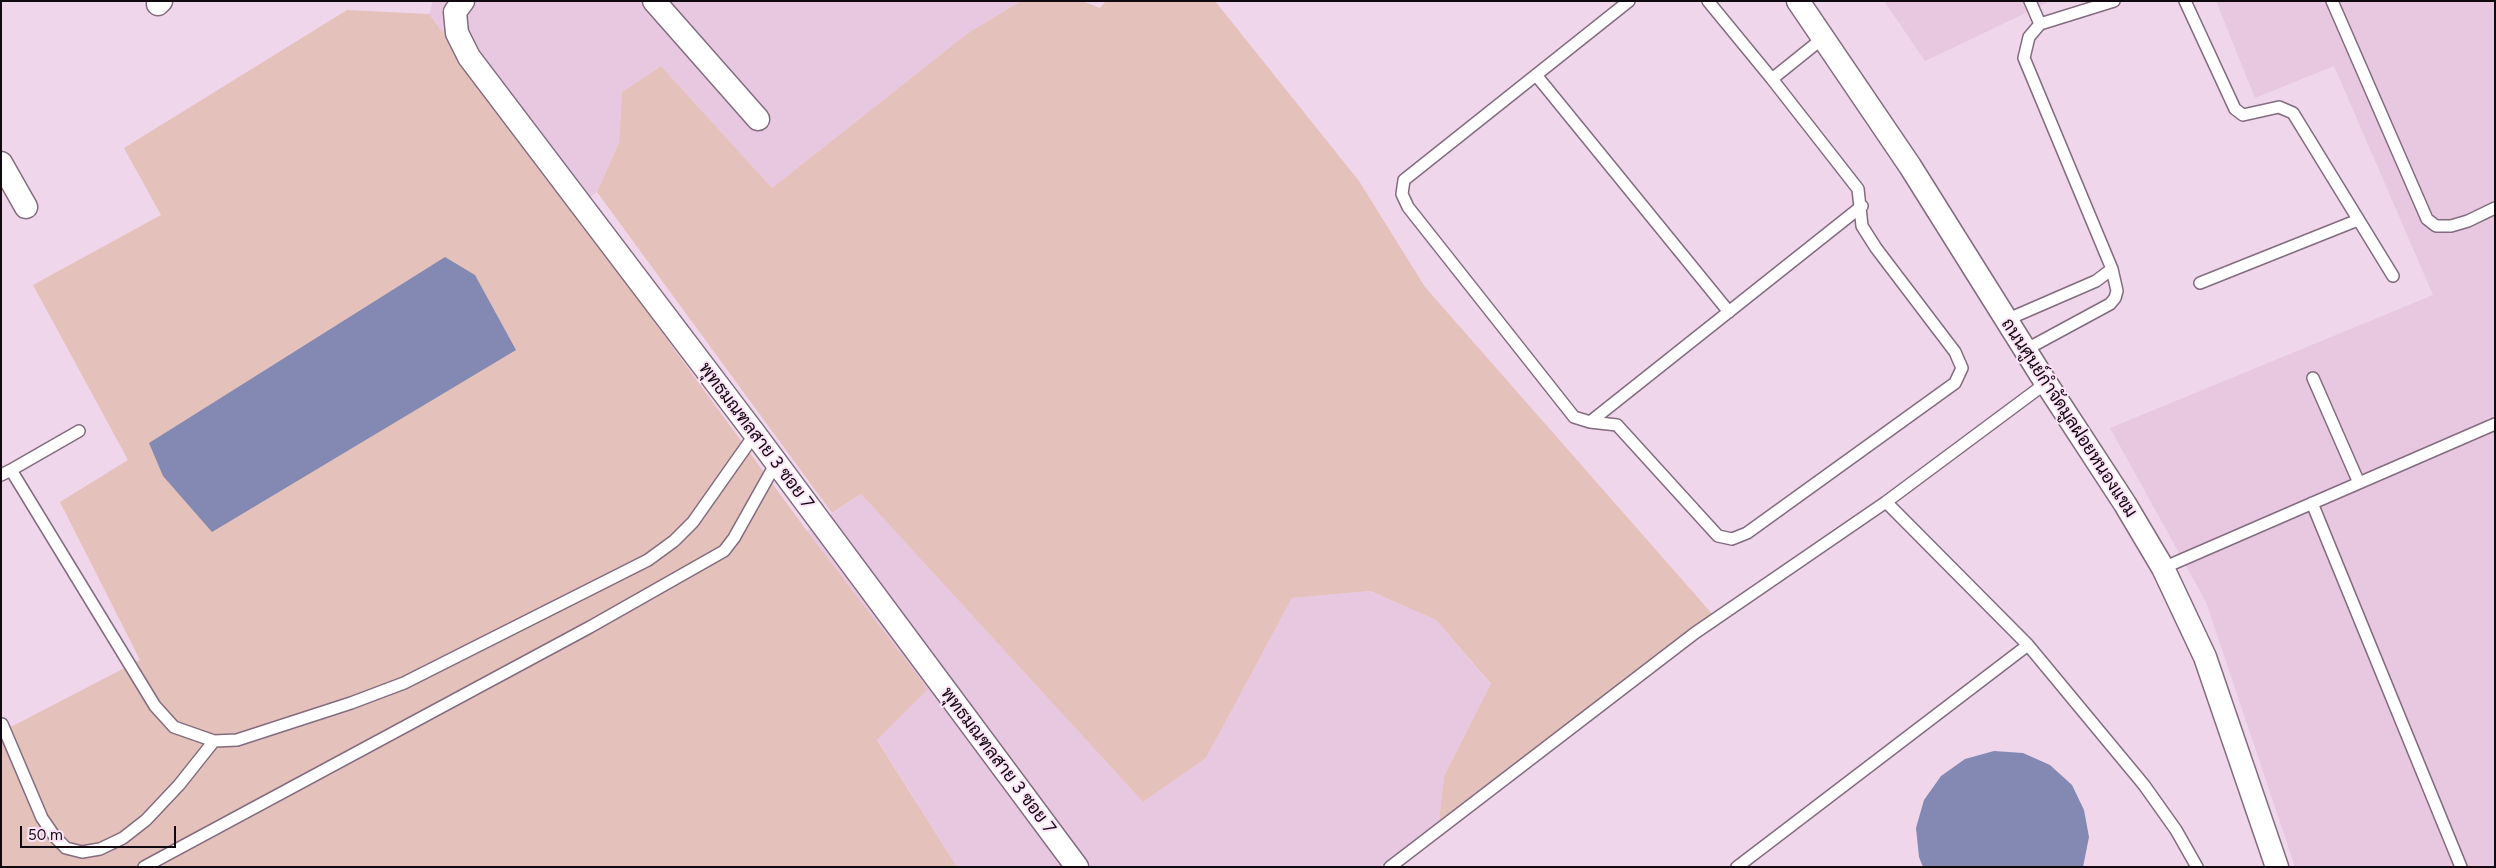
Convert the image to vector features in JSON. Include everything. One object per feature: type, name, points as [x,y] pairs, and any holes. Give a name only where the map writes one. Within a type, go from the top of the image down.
[{"type":"street","name":"พุทธมณฑลสาย 3 ซอย 7","points":[[462,1],[455,12],[456,33],[469,57],[755,434],[1077,867]]},
{"type":"street","points":[[654,1],[758,119]]},
{"type":"street","name":"ถนนศูนย์กำจัดมูลฝอยหนองแขม","points":[[1798,1],[1910,166],[2046,383],[2126,504],[2163,568],[2205,657],[2277,867]]},
{"type":"street","points":[[1,163],[26,207]]},
{"type":"lane","points":[[1629,1],[1404,180],[1402,194],[1408,208],[1574,417],[1590,422],[1616,424],[1718,536],[1732,539],[1747,533],[1954,383],[1962,368],[1955,352],[1876,248],[1862,226],[1862,206],[1858,189],[1708,1]]},
{"type":"lane","points":[[2030,1],[2040,24]]},
{"type":"lane","points":[[2025,350],[2110,304],[2115,298],[2117,291],[2112,269],[2024,58],[2029,37],[2040,24],[2114,1]]},
{"type":"lane","points":[[2185,1],[2235,109],[2242,115],[2279,107],[2293,113],[2393,276]]},
{"type":"lane","points":[[2332,1],[2427,220],[2436,226],[2451,226],[2468,221],[2495,208]]},
{"type":"lane","points":[[1772,79],[1823,38]]},
{"type":"lane","points":[[1536,75],[1729,312]]},
{"type":"lane","points":[[1590,422],[1862,206]]},
{"type":"lane","points":[[2200,283],[2358,220]]},
{"type":"lane","points":[[2006,320],[2096,281],[2112,269]]},
{"type":"lane","points":[[2313,378],[2359,483]]},
{"type":"lane","points":[[1390,867],[1695,633],[1886,502],[2046,383]]},
{"type":"lane","points":[[2163,568],[2495,424]]},
{"type":"lane","points":[[80,431],[6,473],[155,706],[174,727],[214,741],[237,740],[351,703],[404,683],[648,560],[674,541],[693,522],[755,434]]},
{"type":"lane","points":[[144,867],[590,627],[724,551],[734,538],[776,463]]},
{"type":"lane","points":[[1886,502],[2028,645],[2144,785],[2176,830],[2197,867]]},
{"type":"lane","points":[[2312,503],[2461,867]]},
{"type":"lane","points":[[1737,867],[2028,645]]},
{"type":"lane","points":[[2,724],[42,818],[55,837],[66,848],[82,852],[100,849],[123,838],[146,820],[179,786],[214,741]]},
{"type":"shaded area","points":[[433,1],[1021,1],[968,33],[772,188],[661,66],[622,92],[619,143],[597,192],[572,210],[429,14]]},
{"type":"shaded area","points":[[1021,1],[1082,1],[1100,8],[1106,1],[1215,1],[1359,181],[1425,287],[1714,616],[1439,821],[1444,776],[1491,684],[1436,620],[1370,591],[1292,598],[1206,758],[1143,802],[861,494],[832,513],[597,192],[619,143],[622,92],[661,66],[772,188],[968,33]]},
{"type":"shaded area","points":[[1884,1],[2051,1],[1925,61]]},
{"type":"shaded area","points":[[2216,1],[2495,1],[2495,867],[2295,867],[2206,602],[2110,428],[2433,295],[2334,66],[2255,98]]},
{"type":"shaded area","points":[[347,10],[429,14],[807,531],[928,689],[877,740],[957,867],[1,867],[1,732],[140,660],[60,502],[128,460],[33,285],[161,215],[124,148]]},
{"type":"shaded area","points":[[861,494],[1143,802],[1206,758],[1292,598],[1369,591],[1436,620],[1491,685],[1444,776],[1439,821],[1379,867],[957,867],[877,739],[927,689],[807,531]]},
{"type":"water","points":[[445,257],[475,275],[516,350],[212,532],[163,476],[149,443]]},
{"type":"water","points":[[1994,751],[2023,753],[2050,765],[2072,785],[2084,810],[2089,837],[2083,867],[1923,867],[1919,857],[1916,828],[1924,800],[1941,776],[1965,759]]}]
